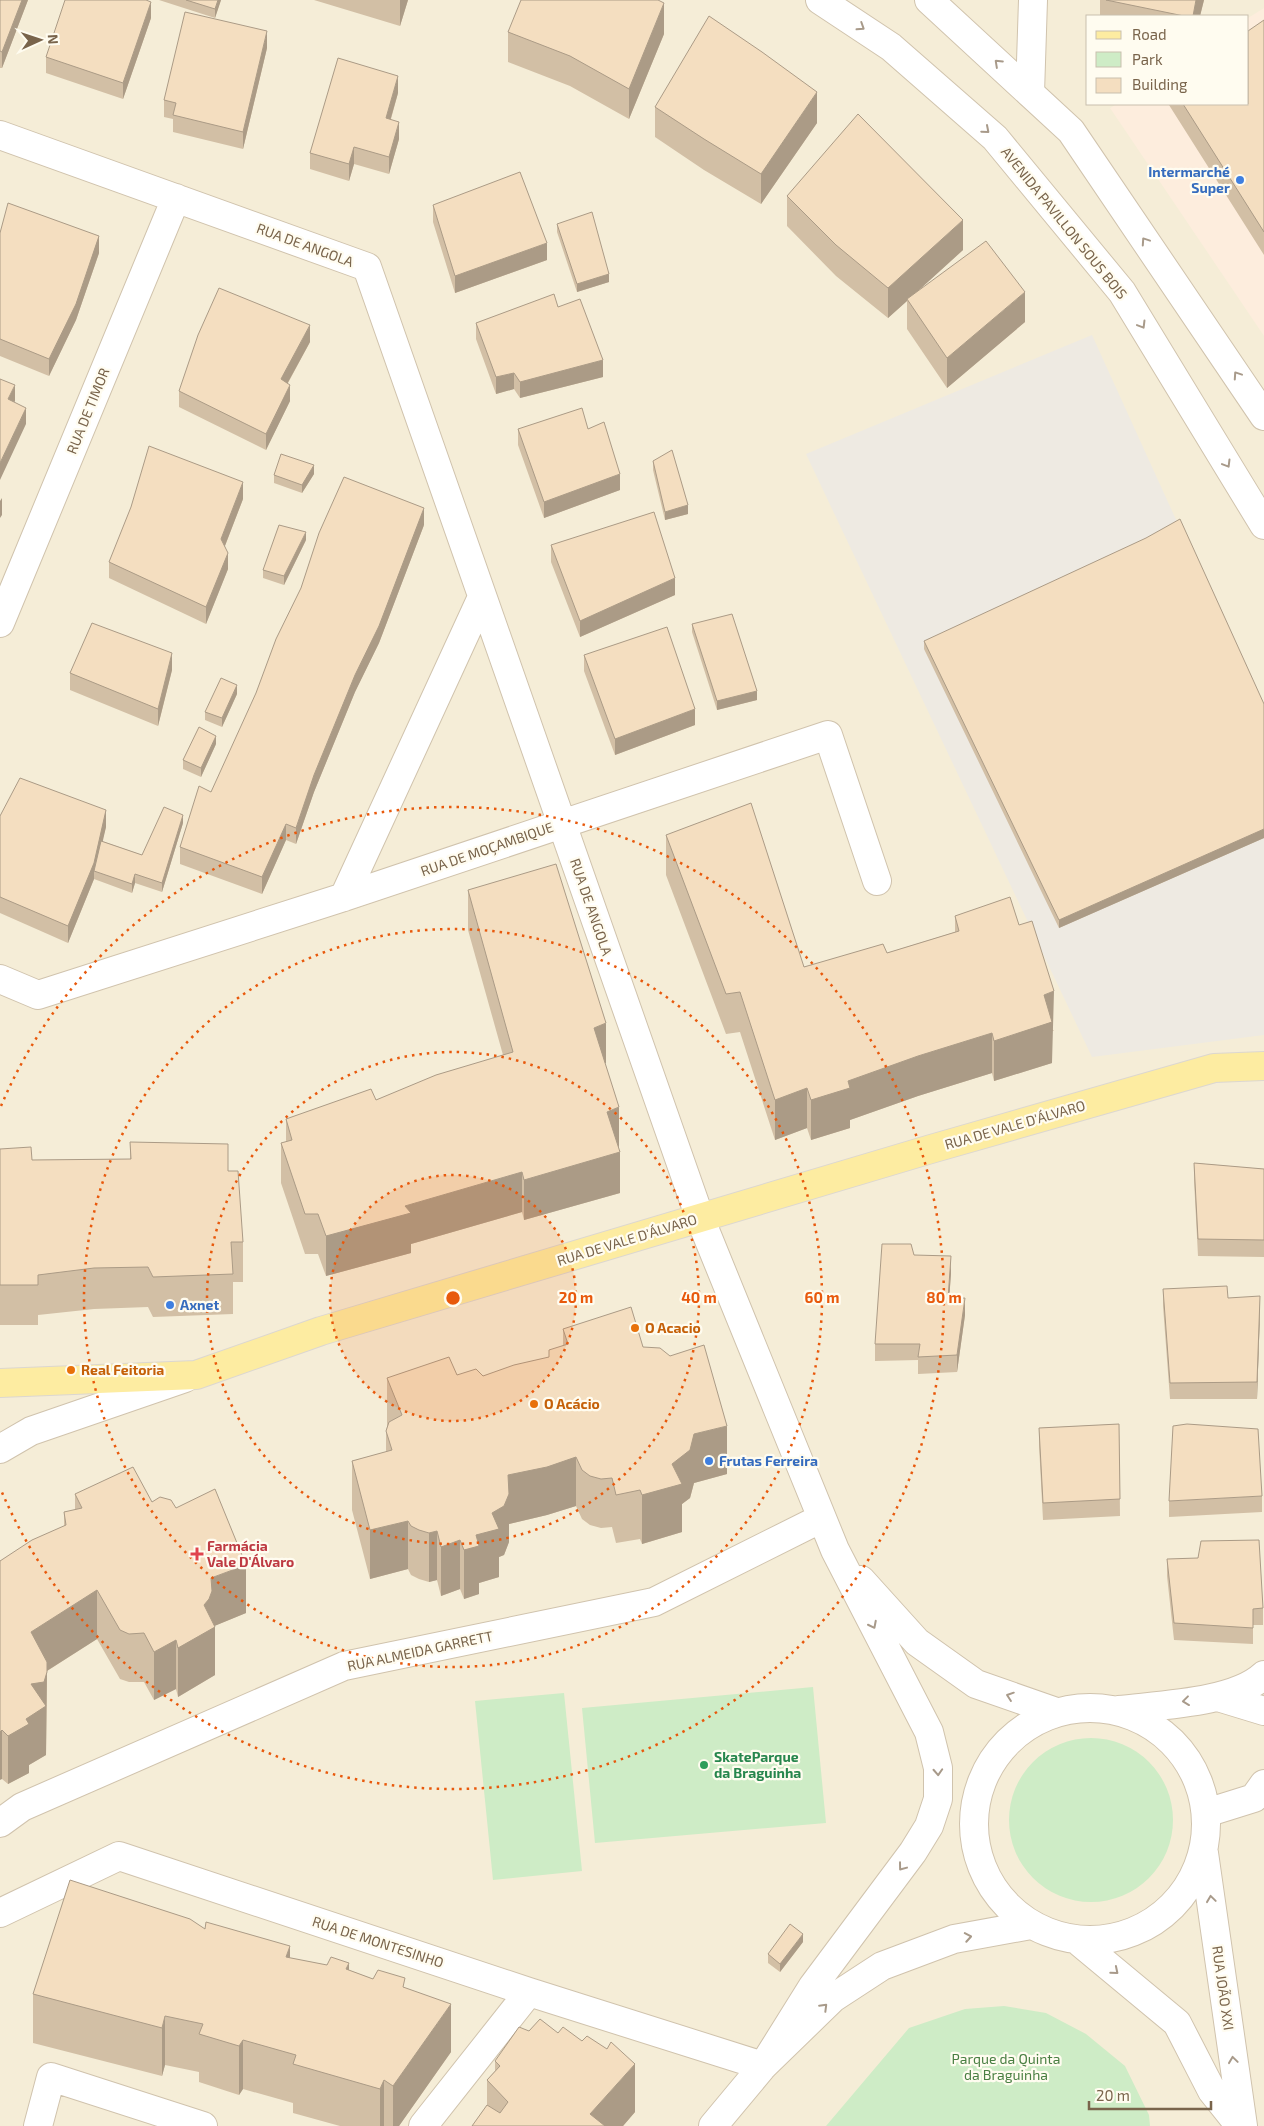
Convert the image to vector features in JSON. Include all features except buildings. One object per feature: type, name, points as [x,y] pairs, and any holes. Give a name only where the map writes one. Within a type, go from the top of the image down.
[{"type":"main road","name":"RUA DE VALE D'ÁLVARO","points":[[196,1375],[321,1331],[931,1149],[1214,1068],[1264,1066]]},
{"type":"main road","points":[[0,1383],[196,1375]]},
{"type":"street","name":"AVENIDA PAVILLON SOUS BOIS","points":[[820,0],[891,47],[995,138],[1122,292],[1264,525]]},
{"type":"street","points":[[1030,93],[1033,0]]},
{"type":"street","points":[[938,1],[1071,132],[1264,416]]},
{"type":"street","name":"RUA DE ANGOLA","points":[[0,135],[367,268],[700,1218],[835,1550]]},
{"type":"street","name":"RUA DE TIMOR","points":[[0,623],[176,198]]},
{"type":"street","points":[[344,897],[482,597]]},
{"type":"street","name":"RUA DE MOÇAMBIQUE","points":[[0,979],[38,995],[344,897],[828,736],[877,881]]},
{"type":"street","name":"RUA DE VALE D'ÁLVARO","points":[[0,1449],[31,1431],[196,1375]]},
{"type":"street","name":"RUA ALMEIDA GARRETT","points":[[0,1823],[22,1807],[344,1666],[654,1602],[822,1518]]},
{"type":"street","points":[[835,1550],[917,1642],[976,1684],[1056,1712]]},
{"type":"street","points":[[764,2066],[813,1986],[914,1852],[929,1826],[938,1799],[938,1768],[929,1732],[835,1550]]},
{"type":"street","points":[[929,1826],[985,1774],[1002,1748],[1027,1726],[1056,1712],[1086,1707],[1117,1710],[1218,1697],[1256,1683],[1264,1675]]},
{"type":"street","points":[[1218,1697],[1264,1711]]},
{"type":"street","points":[[985,1774],[975,1805],[975,1840],[985,1874],[1004,1903],[1031,1925],[1077,1940],[1111,1938],[1143,1928],[1171,1908],[1192,1881],[1204,1849],[1206,1814],[1197,1778],[1178,1748],[1151,1724],[1117,1710]]},
{"type":"street","points":[[1206,1814],[1261,1793]]},
{"type":"street","name":"RUA JOÃO XXI","points":[[1204,1849],[1241,2126]]},
{"type":"street","name":"RUA DE MONTESINHO","points":[[0,1913],[118,1856],[529,1992],[764,2066]]},
{"type":"street","points":[[713,2126],[764,2066],[833,1998],[882,1966],[954,1939],[1031,1925]]},
{"type":"street","name":"RUA JOÃO XXI","points":[[1077,1940],[1177,2023],[1212,2091],[1241,2126]]},
{"type":"street","points":[[423,2126],[529,1992]]},
{"type":"street","points":[[38,2126],[51,2077],[203,2126]]},
{"type":"shaded area","points":[[0,0],[1264,0],[1264,2126],[0,2126]]},
{"type":"shaded area","points":[[1264,8],[1264,336],[1110,108],[1115,105],[1249,105],[1249,17]]},
{"type":"shaded area","points":[[1092,335],[1264,713],[1264,1035],[1092,1057],[806,454]]},
{"type":"green space","name":"SkateParque da Braguinha","points":[[813,1687],[826,1823],[595,1843],[582,1708]]},
{"type":"green space","points":[[564,1693],[582,1871],[493,1880],[475,1701]]},
{"type":"green space","points":[[1091,1738],[1122,1744],[1149,1762],[1167,1789],[1173,1820],[1167,1851],[1149,1878],[1122,1896],[1091,1902],[1060,1896],[1033,1878],[1015,1851],[1009,1820],[1015,1789],[1033,1762],[1060,1744]]},
{"type":"green space","name":"Parque da Quinta da Braguinha","points":[[1004,2006],[1046,2013],[1086,2034],[1125,2066],[1149,2115],[1150,2126],[826,2126],[909,2028],[965,2009]]},
{"type":"place","name":"Intermarché Super","points":[[1240,180]]},
{"type":"place","name":"Axnet","points":[[170,1305]]},
{"type":"place","name":"O Acacio","points":[[635,1328]]},
{"type":"place","name":"Real Feitoria","points":[[71,1370]]},
{"type":"place","name":"O Acácio","points":[[534,1404]]},
{"type":"place","name":"Frutas Ferreira","points":[[709,1461]]},
{"type":"place","name":"Farmácia Vale D'Álvaro","points":[[197,1554]]},
{"type":"place","name":"SkateParque da Braguinha","points":[[704,1765]]}]
